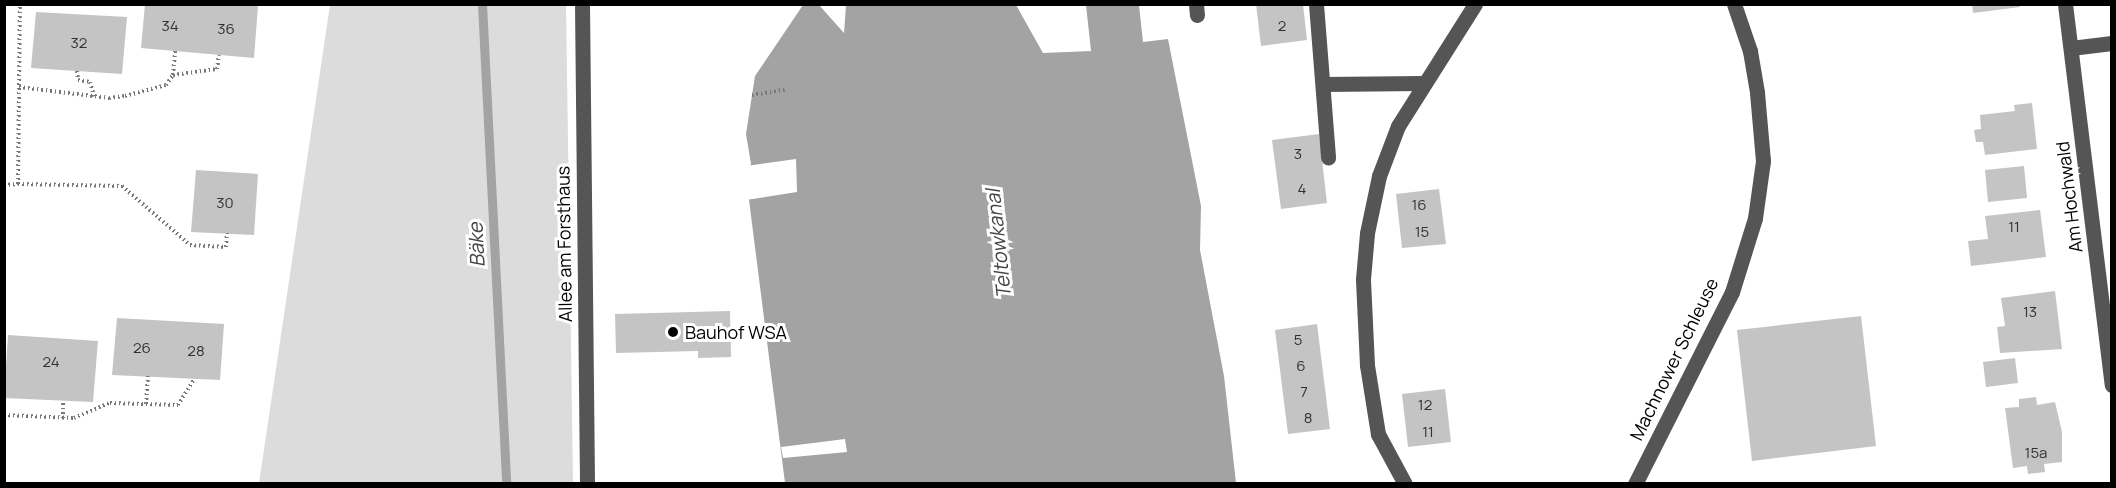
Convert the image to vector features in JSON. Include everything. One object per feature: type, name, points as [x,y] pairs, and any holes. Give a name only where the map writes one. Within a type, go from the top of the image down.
[{"type":"street","name":"Allee am Forsthaus","points":[[582,4],[587,483]]},
{"type":"street","points":[[1316,4],[1328,158]]},
{"type":"street","points":[[1405,483],[1378,434],[1367,365],[1363,279],[1379,176],[1398,126],[1422,83],[1475,4]]},
{"type":"street","name":"Machnower Schleuse","points":[[1635,483],[1732,292],[1755,218],[1763,161],[1757,92],[1750,51],[1734,4]]},
{"type":"street","name":"Am Hochwald","points":[[2065,4],[2112,385]]},
{"type":"street","points":[[2071,48],[2112,43]]},
{"type":"street","points":[[1323,84],[1422,83]]},
{"type":"path","points":[[18,184],[20,4]]},
{"type":"path","points":[[19,87],[94,96],[125,96],[166,85],[173,75],[175,51]]},
{"type":"path","points":[[173,75],[217,69],[219,55]]},
{"type":"path","points":[[77,71],[78,80],[90,82],[94,96]]},
{"type":"path","points":[[752,95],[785,90]]},
{"type":"path","points":[[4,184],[122,186],[190,245],[226,247],[227,233]]},
{"type":"path","points":[[146,404],[148,376]]},
{"type":"path","points":[[4,415],[74,418],[110,404],[178,405],[194,379]]},
{"type":"path","points":[[63,401],[63,418]]},
{"type":"shaded area","points":[[330,5],[566,5],[573,483],[259,483]]},
{"type":"water","name":"Teltowkanal","points":[[803,5],[819,5],[844,33],[846,5],[1016,5],[1043,53],[1091,51],[1086,5],[1139,5],[1143,42],[1168,39],[1201,206],[1200,250],[1224,376],[1236,483],[785,483],[749,200],[747,170],[751,164],[746,134],[755,76]]},
{"type":"pier","points":[[796,159],[797,192],[746,200],[746,166]]},
{"type":"pier","points":[[845,439],[847,452],[783,458],[781,447]]},
{"type":"building","points":[[145,4],[258,6],[254,58],[141,48]]},
{"type":"building","points":[[1256,4],[1303,4],[1307,40],[1261,46]]},
{"type":"building","points":[[1972,4],[2019,4],[2020,7],[1973,13]]},
{"type":"building","points":[[36,12],[127,17],[122,74],[31,68]]},
{"type":"building","points":[[2032,103],[2037,149],[1985,155],[1983,142],[1976,142],[1974,130],[1981,129],[1980,115],[2015,111],[2014,105]]},
{"type":"building","points":[[1319,134],[1327,203],[1281,209],[1272,140]]},
{"type":"building","points":[[2024,166],[2027,198],[1988,202],[1985,170]]},
{"type":"building","points":[[196,170],[258,174],[254,235],[191,232]]},
{"type":"building","points":[[1439,189],[1446,244],[1402,248],[1396,194]]},
{"type":"building","points":[[2040,210],[2046,257],[1971,266],[1968,241],[1988,239],[1985,216]]},
{"type":"building","points":[[2055,291],[2062,349],[2000,353],[1997,327],[2005,326],[2001,298]]},
{"type":"building","name":"Bauhof WSA","points":[[730,311],[731,357],[698,358],[698,351],[616,353],[615,314]]},
{"type":"building","points":[[1861,316],[1876,446],[1752,461],[1737,330]]},
{"type":"building","points":[[117,318],[224,324],[220,380],[112,375]]},
{"type":"building","points":[[1317,324],[1330,429],[1288,434],[1275,330]]},
{"type":"building","points":[[8,335],[98,341],[93,402],[4,398]]},
{"type":"building","points":[[2015,358],[2018,383],[1986,387],[1983,362]]},
{"type":"building","points":[[1445,389],[1451,442],[1408,447],[1402,394]]},
{"type":"building","points":[[2036,397],[2037,405],[2055,402],[2062,432],[2062,462],[2044,464],[2045,472],[2028,474],[2027,466],[2013,468],[2005,408],[2019,407],[2019,399]]},
{"type":"waterway","name":"Bäke","points":[[482,4],[506,484]]},
{"type":"place","name":"Bauhof WSA","points":[[673,332]]}]
